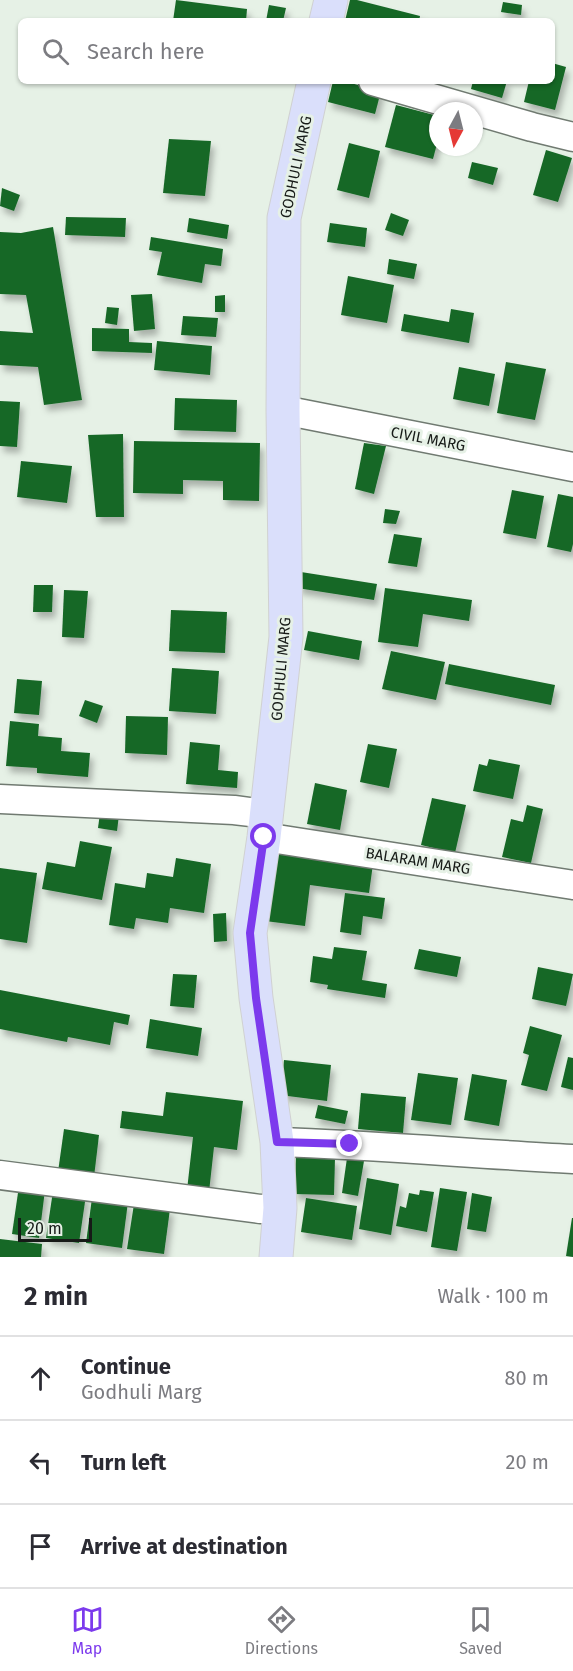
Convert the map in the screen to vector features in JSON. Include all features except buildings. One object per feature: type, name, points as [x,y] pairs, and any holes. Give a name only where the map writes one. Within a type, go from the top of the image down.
[{"type":"main road","points":[[327,18],[331,0]]},
{"type":"main road","name":"GODHULI MARG","points":[[276,1257],[280,1208],[277,1142],[256,998],[250,933],[265,826],[286,637],[283,410],[284,218],[313,84]]},
{"type":"street","points":[[384,84],[532,127],[573,136]]},
{"type":"street","name":"CIVIL MARG","points":[[283,410],[573,467]]},
{"type":"street","name":"BALARAM MARG","points":[[0,799],[234,810],[265,826],[573,885]]},
{"type":"street","points":[[277,1142],[350,1144],[481,1155],[573,1158]]},
{"type":"street","points":[[0,1175],[260,1209],[280,1208]]},
{"type":"route","points":[[264,837],[250,933],[256,998],[277,1142],[350,1144]]}]
